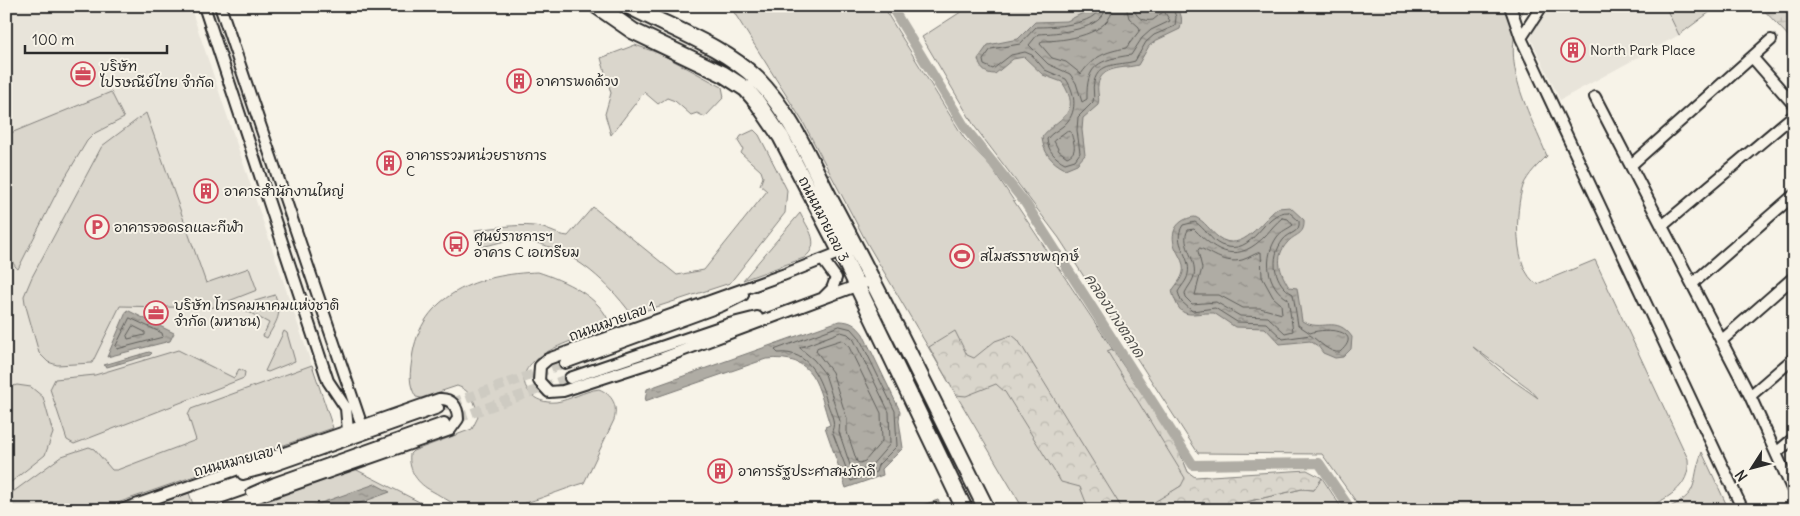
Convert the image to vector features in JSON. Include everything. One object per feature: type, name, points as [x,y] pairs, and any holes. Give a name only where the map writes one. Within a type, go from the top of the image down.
[{"type":"street","points":[[204,6],[328,381],[346,408],[348,431]]},
{"type":"street","points":[[220,6],[362,426]]},
{"type":"street","name":"ถนนหมายเลข 3","points":[[597,6],[633,31],[723,74],[746,89],[776,128],[848,249]]},
{"type":"street","name":"ถนนหมายเลข 3","points":[[628,6],[734,61],[756,79],[786,118],[865,283],[987,510]]},
{"type":"street","points":[[1510,6],[1522,38],[1743,510]]},
{"type":"street","points":[[1522,38],[1542,6]]},
{"type":"street","points":[[1631,165],[1771,40]]},
{"type":"street","points":[[1752,57],[1794,105]]},
{"type":"street","points":[[1595,97],[1750,396],[1794,493]]},
{"type":"street","points":[[1662,226],[1794,115]]},
{"type":"street","points":[[1692,284],[1794,195]]},
{"type":"street","name":"ถนนหมายเลข 1","points":[[801,307],[652,362],[554,393],[544,389],[538,376],[540,366],[548,359],[788,273],[848,249]]},
{"type":"street","points":[[820,300],[832,289],[836,282],[835,274],[823,260]]},
{"type":"street","name":"ถนนหมายเลข 1","points":[[565,363],[721,306],[788,273]]},
{"type":"street","points":[[1721,341],[1794,277]]},
{"type":"street","points":[[570,378],[729,324],[801,307],[865,283]]},
{"type":"street","name":"ถนนหมายเลข 3","points":[[865,283],[965,510]]},
{"type":"street","points":[[1750,396],[1794,358]]},
{"type":"street","points":[[328,381],[339,391],[345,390],[347,382]]},
{"type":"street","name":"ถนนหมายเลข 1","points":[[121,510],[406,410],[444,399],[454,404],[458,419],[450,430],[221,510]]},
{"type":"street","name":"ถนนหมายเลข 1","points":[[186,488],[270,467],[438,408]]},
{"type":"street","points":[[215,510],[275,483],[444,423]]},
{"type":"street","points":[[1776,453],[1794,438]]},
{"type":"shaded area","name":"บริษัท โทรคมนาคมแห่งชาติ จำกัด (มหาชน)","points":[[6,6],[190,6],[333,428],[6,510]]},
{"type":"shaded area","points":[[1554,6],[1665,6],[1679,35],[1560,100],[1531,39],[1537,22],[1545,12]]},
{"type":"green space","name":"สโมสรราชพฤกษ์","points":[[730,6],[886,6],[888,15],[964,138],[990,165],[1177,446],[1188,472],[1194,477],[1146,510],[1024,510],[867,243],[803,122]]},
{"type":"green space","points":[[970,6],[1526,6],[1517,25],[1514,63],[1524,101],[1547,156],[1528,178],[1523,186],[1520,197],[1518,239],[1524,266],[1529,277],[1537,284],[1595,260],[1688,459],[1688,469],[1681,485],[1668,497],[1642,510],[1362,510],[1322,454],[1198,453],[1059,238],[975,127],[922,37]],"holes":[[[1473,347],[1530,389],[1538,398],[1505,375]]]},
{"type":"green space","points":[[1665,6],[1718,6],[1679,35]]},
{"type":"green space","points":[[1760,6],[1794,6],[1794,42]]},
{"type":"green space","points":[[635,45],[661,54],[722,87],[724,97],[705,117],[697,113],[691,115],[675,101],[667,98],[658,104],[644,92],[611,135],[605,114],[611,93],[601,58]]},
{"type":"green space","points":[[111,92],[124,118],[95,133],[87,141],[60,186],[18,269],[12,261],[6,228],[6,135]]},
{"type":"green space","points":[[146,113],[206,283],[249,268],[257,290],[211,308],[120,306],[92,363],[57,365],[48,362],[39,353],[24,296],[32,277],[102,146]]},
{"type":"green space","points":[[754,130],[759,135],[787,190],[785,213],[730,283],[632,315],[610,288],[597,276],[583,265],[553,248],[519,240],[505,241],[481,247],[475,230],[527,226],[538,227],[568,236],[593,207],[677,275],[704,270],[767,191],[760,185],[763,177],[761,171],[741,153],[743,149],[738,141],[741,136]]},
{"type":"green space","points":[[800,213],[812,236],[813,242],[809,253],[804,258],[743,280]]},
{"type":"green space","points":[[538,272],[570,285],[590,298],[606,315],[610,325],[608,328],[567,343],[537,358],[527,368],[524,380],[529,392],[537,399],[552,402],[599,389],[608,394],[615,406],[614,420],[584,483],[512,507],[483,511],[464,509],[422,485],[412,471],[410,454],[413,451],[472,429],[478,417],[472,398],[466,391],[457,386],[421,398],[416,397],[412,388],[410,374],[417,336],[427,318],[440,303],[456,292],[475,283],[495,277]]},
{"type":"green space","points":[[275,295],[279,313],[267,338],[263,336],[269,323],[243,309],[255,301]]},
{"type":"green space","points":[[284,331],[287,333],[295,361],[268,372],[265,371]]},
{"type":"green space","points":[[955,331],[967,355],[974,358],[995,341],[1012,335],[1018,340],[1123,510],[1089,510],[1080,487],[1061,482],[1005,392],[996,384],[966,396],[956,395],[929,347]]},
{"type":"green space","points":[[1112,349],[1176,443],[1188,472],[1195,477],[1307,470],[1322,478],[1314,490],[1302,489],[1211,510],[1141,510],[1181,486],[1185,478],[1107,351]]},
{"type":"green space","points":[[178,350],[234,378],[239,369],[245,372],[244,378],[74,444],[67,440],[50,389],[55,379],[95,375]]},
{"type":"green space","points":[[312,365],[333,428],[97,510],[6,510],[6,497],[62,456],[89,447],[94,449],[112,470],[117,470],[196,440],[188,415],[191,409]]},
{"type":"green space","points":[[17,385],[31,387],[43,397],[53,433],[45,455],[6,486],[6,388]]},
{"type":"green space","points":[[1702,452],[1729,510],[1664,510],[1676,504],[1690,493]]},
{"type":"green space","points":[[353,468],[435,510],[232,510]]},
{"type":"green space","points":[[1322,478],[1343,510],[1211,510],[1302,489],[1314,490]]},
{"type":"green space","points":[[189,493],[195,510],[141,510]]},
{"type":"water","points":[[1097,6],[1138,6],[1149,9],[1156,6],[1174,6],[1179,11],[1182,19],[1181,25],[1180,29],[1149,46],[1138,65],[1114,69],[1104,74],[1098,85],[1098,105],[1083,118],[1082,130],[1085,155],[1077,164],[1065,169],[1049,156],[1044,147],[1042,137],[1061,120],[1069,109],[1068,93],[1062,82],[1043,75],[1024,57],[1013,59],[995,74],[983,70],[978,59],[988,45],[1018,39],[1035,22],[1067,21]]},
{"type":"water","points":[[1290,207],[1304,220],[1304,225],[1301,232],[1283,248],[1280,259],[1281,271],[1289,287],[1297,288],[1302,321],[1316,325],[1340,326],[1352,337],[1351,349],[1343,357],[1335,358],[1323,353],[1318,346],[1310,341],[1280,344],[1265,328],[1235,327],[1214,313],[1187,314],[1179,308],[1175,301],[1172,291],[1180,279],[1183,270],[1173,238],[1175,229],[1181,222],[1195,217],[1202,221],[1218,237],[1236,242],[1251,234],[1278,208]]},
{"type":"water","points":[[127,310],[174,333],[170,341],[107,357]]},
{"type":"water","points":[[839,321],[853,324],[863,334],[900,411],[899,421],[903,448],[882,469],[883,475],[846,488],[825,427],[830,425],[822,397],[812,375],[805,367],[795,362],[783,359],[766,359],[645,401],[647,389]]},
{"type":"water","points":[[149,352],[152,353],[150,355],[107,367],[104,365]]},
{"type":"water","points":[[375,484],[390,492],[341,510],[301,510]]},
{"type":"water","points":[[938,500],[943,510],[908,510]]},
{"type":"waterway","name":"คลองบางตลาด","points":[[891,6],[966,129],[1026,204],[1193,465],[1319,463],[1351,510]]},
{"type":"tunnel","points":[[438,408],[565,363]]},
{"type":"tunnel","points":[[444,423],[570,378]]},
{"type":"place","name":"North Park Place","points":[[1573,50]]},
{"type":"place","name":"บริษัท ไปรษณีย์ไทย จำกัด","points":[[83,74]]},
{"type":"place","name":"อาคารพดด้วง","points":[[519,81]]},
{"type":"place","name":"อาคารรวมหน่วยราชการ C","points":[[389,163]]},
{"type":"place","name":"อาคารสำนักงานใหญ่","points":[[206,191]]},
{"type":"place","name":"อาคารจอดรถและกีฬา","points":[[97,227]]},
{"type":"place","name":"ศูนย์ราชการฯ อาคาร C เอเทรียม","points":[[456,244]]},
{"type":"place","name":"สโมสรราชพฤกษ์","points":[[962,256]]},
{"type":"place","name":"บริษัท โทรคมนาคมแห่งชาติ จำกัด (มหาชน)","points":[[156,313]]},
{"type":"place","name":"อาคารรัฐประศาสนภักดี","points":[[720,471]]}]
